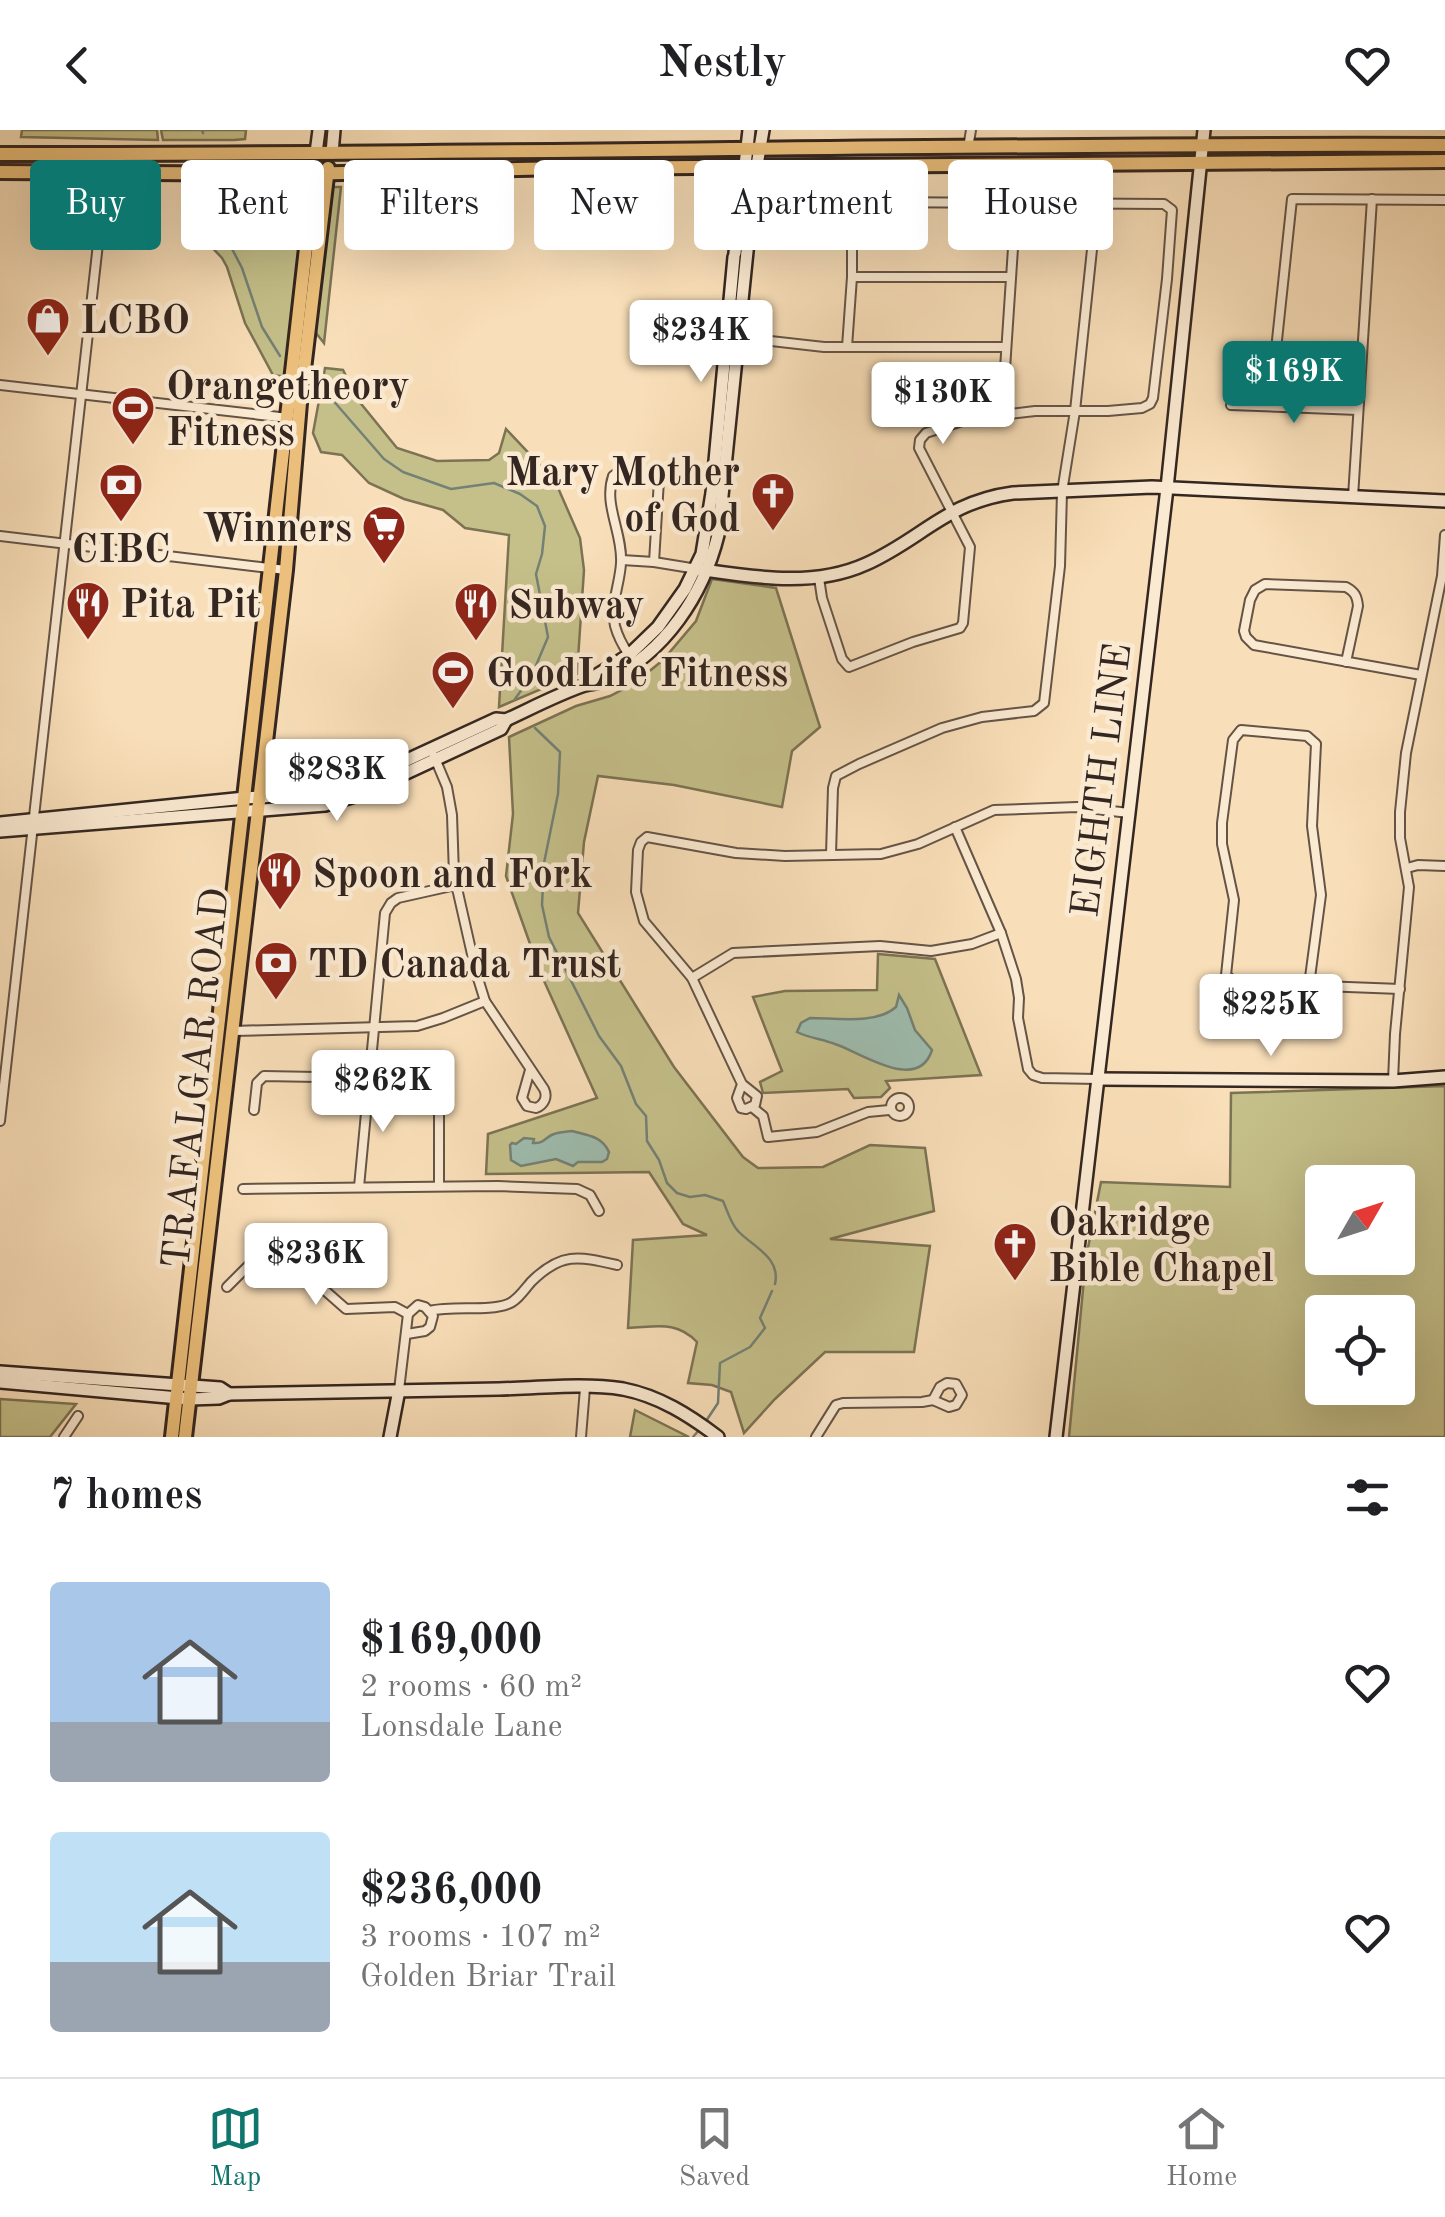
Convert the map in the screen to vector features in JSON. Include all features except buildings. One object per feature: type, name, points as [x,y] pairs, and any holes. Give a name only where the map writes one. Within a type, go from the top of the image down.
[{"type":"main road","points":[[0,154],[1445,144]]},
{"type":"main road","name":"TRAFALGAR ROAD","points":[[324,168],[332,153]]},
{"type":"main road","name":"TRAFALGAR ROAD","points":[[316,154],[318,160]]},
{"type":"main road","points":[[928,165],[1445,161]]},
{"type":"main road","points":[[324,173],[694,167]]},
{"type":"main road","points":[[0,172],[30,172]]},
{"type":"main road","name":"TRAFALGAR ROAD","points":[[251,804],[268,567],[311,250]]},
{"type":"main road","name":"TRAFALGAR ROAD","points":[[185,1437],[184,1393],[251,804],[286,570],[314,250]]},
{"type":"main road","name":"TRAFALGAR ROAD","points":[[172,1437],[184,1393]]},
{"type":"street","name":"TRAFALGAR ROAD","points":[[316,154],[320,130]]},
{"type":"street","name":"TRAFALGAR ROAD","points":[[332,153],[334,130]]},
{"type":"street","points":[[749,130],[752,160]]},
{"type":"street","points":[[753,149],[763,130]]},
{"type":"street","points":[[968,148],[970,130]]},
{"type":"street","name":"EIGHTH LINE","points":[[1056,1437],[1167,488],[1204,130]]},
{"type":"street","points":[[1270,406],[1292,198],[1445,200]]},
{"type":"street","points":[[1352,497],[1372,199]]},
{"type":"street","points":[[847,347],[852,220],[860,205],[948,202]]},
{"type":"street","points":[[820,578],[822,598],[843,663],[849,667],[912,642],[957,630],[962,623],[970,550],[919,448],[920,440],[926,434],[968,419],[1142,408],[1150,404],[1173,212],[1161,204],[1113,202]]},
{"type":"street","points":[[0,1122],[97,250]]},
{"type":"street","points":[[732,337],[736,250]]},
{"type":"street","points":[[0,824],[251,804],[308,808],[340,801],[496,719],[506,720],[626,669],[664,638],[680,617],[702,569],[742,250]]},
{"type":"street","points":[[1002,414],[1013,250]]},
{"type":"street","points":[[831,854],[836,776],[942,728],[982,717],[1034,710],[1044,703],[1060,566],[1062,492],[1092,250]]},
{"type":"street","points":[[852,276],[1011,277]]},
{"type":"street","points":[[732,337],[847,347],[1005,347]]},
{"type":"street","points":[[0,386],[288,418]]},
{"type":"street","points":[[1231,405],[1358,410]]},
{"type":"street","points":[[629,655],[616,629],[613,611],[622,560],[610,498],[612,476],[617,473],[656,474],[660,488],[654,562]]},
{"type":"street","points":[[622,560],[789,579],[820,578],[876,559],[965,504],[996,495],[1090,488],[1167,488],[1445,502]]},
{"type":"street","points":[[1394,1081],[1408,909],[1400,812],[1406,753],[1442,576],[1445,535]]},
{"type":"street","points":[[0,536],[286,570]]},
{"type":"street","points":[[589,684],[658,628],[702,569]]},
{"type":"street","points":[[1346,662],[1358,606],[1354,592],[1346,588],[1266,584],[1255,590],[1244,631],[1254,646],[1346,662],[1421,675]]},
{"type":"street","points":[[1309,985],[1321,895],[1312,826],[1316,744],[1308,736],[1241,730],[1233,740],[1222,823],[1222,844],[1234,900],[1226,975],[1234,982],[1400,989]]},
{"type":"street","points":[[433,755],[452,815],[456,886],[476,972],[485,1001],[546,1093],[536,1108],[527,1106],[522,1098],[530,1070]]},
{"type":"street","points":[[752,1108],[758,1096],[742,1084],[692,978],[644,921],[636,892],[638,850],[647,837],[736,854],[880,854],[918,844],[994,810],[1077,807],[1128,813]]},
{"type":"street","points":[[0,832],[33,824]]},
{"type":"street","points":[[955,828],[1001,933],[1016,979],[1019,1029],[1033,1075],[1394,1081],[1445,1077]]},
{"type":"street","points":[[1407,868],[1445,866]]},
{"type":"street","points":[[359,1187],[385,913],[398,898],[456,886]]},
{"type":"street","points":[[692,978],[733,953],[866,946],[931,951],[972,944],[1001,933]]},
{"type":"street","points":[[225,1031],[417,1026],[485,1001]]},
{"type":"street","points":[[0,1014],[12,1014]]},
{"type":"street","points":[[254,1110],[257,1083],[264,1076],[370,1078],[426,1074],[438,1079],[439,1186]]},
{"type":"street","points":[[742,1084],[738,1104],[764,1116],[768,1137],[817,1132],[868,1112],[889,1110]]},
{"type":"street","points":[[242,1188],[577,1189],[590,1196],[599,1211]]},
{"type":"street","points":[[390,1437],[408,1314],[418,1306],[430,1310],[511,1304],[558,1260],[592,1259],[617,1265]]},
{"type":"street","points":[[227,1286],[249,1265],[291,1264],[346,1310],[388,1306],[408,1314]]},
{"type":"street","points":[[407,1334],[430,1327],[430,1310]]},
{"type":"street","points":[[0,1372],[220,1398],[229,1394],[399,1390],[622,1389],[669,1404],[718,1437]]},
{"type":"street","points":[[0,1382],[184,1393]]},
{"type":"street","points":[[581,1437],[585,1388]]},
{"type":"street","points":[[816,1437],[836,1405],[933,1400]]},
{"type":"street","points":[[64,1437],[78,1416]]},
{"type":"shaded area","points":[[22,130],[157,130],[158,140],[21,137]]},
{"type":"shaded area","points":[[161,130],[246,130],[245,139],[163,140]]},
{"type":"shaded area","points":[[332,187],[341,187],[324,343],[315,327]]},
{"type":"shaded area","points":[[214,250],[300,250],[286,377],[273,375],[245,323],[222,258]]},
{"type":"shaded area","points":[[325,368],[343,370],[358,400],[397,448],[437,461],[489,460],[499,453],[506,429],[555,481],[580,538],[584,570],[577,674],[499,707],[509,535],[465,528],[443,510],[404,499],[369,483],[342,455],[321,452],[313,433]]},
{"type":"shaded area","points":[[712,579],[776,588],[820,727],[792,751],[782,807],[674,785],[598,776],[584,842],[578,913],[674,1067],[743,1157],[758,1168],[823,1167],[870,1145],[925,1148],[934,1211],[830,1239],[930,1246],[914,1352],[825,1352],[744,1433],[731,1392],[688,1383],[697,1342],[673,1328],[628,1328],[633,1240],[707,1235],[683,1224],[649,1172],[486,1174],[488,1134],[597,1098],[540,972],[506,876],[513,814],[509,737],[635,683],[663,660],[696,621]]},
{"type":"shaded area","points":[[878,954],[935,959],[981,1075],[886,1081],[890,1088],[881,1097],[854,1098],[848,1089],[763,1093],[760,1082],[782,1071],[753,997],[785,991],[877,990]]},
{"type":"shaded area","points":[[899,995],[915,1030],[932,1050],[925,1063],[914,1069],[888,1066],[797,1032],[801,1023],[810,1018],[855,1019],[888,1013],[896,1007]]},
{"type":"shaded area","points":[[1445,1086],[1445,1437],[1069,1437],[1086,1258],[1101,1182],[1230,1187],[1231,1093]]},
{"type":"shaded area","points":[[572,1131],[602,1143],[609,1152],[607,1159],[573,1166],[556,1159],[521,1166],[511,1160],[512,1143],[524,1138],[540,1142],[554,1134]]},
{"type":"shaded area","points":[[0,1399],[76,1404],[50,1437],[0,1437]]},
{"type":"shaded area","points":[[635,1410],[689,1437],[630,1437]]},
{"type":"waterway","points":[[233,250],[262,327],[280,356]]},
{"type":"waterway","points":[[317,382],[384,459],[403,472],[451,489],[494,483],[537,506],[545,526],[536,574],[548,637],[532,675],[515,699]]},
{"type":"waterway","points":[[535,728],[560,752],[558,794],[544,863],[542,905],[549,937],[599,1036],[621,1066],[636,1104],[646,1116],[647,1141],[667,1183],[677,1193],[723,1201],[736,1228],[770,1260],[775,1284]]},
{"type":"waterway","points":[[704,1424],[718,1403],[720,1363],[750,1347],[765,1328],[760,1318],[772,1291]]},
{"type":"waterway","points":[[693,1437],[699,1430]]},
{"type":"place","name":"LCBO","points":[[48,357]]},
{"type":"place","name":"Orangetheory Fitness","points":[[133,446]]},
{"type":"place","name":"CIBC","points":[[121,523]]},
{"type":"place","name":"Mary Mother of God","points":[[773,532]]},
{"type":"place","name":"Winners","points":[[384,565]]},
{"type":"place","name":"Pita Pit","points":[[88,641]]},
{"type":"place","name":"Subway","points":[[476,642]]},
{"type":"place","name":"GoodLife Fitness","points":[[453,710]]},
{"type":"place","name":"Spoon and Fork","points":[[280,911]]},
{"type":"place","name":"TD Canada Trust","points":[[276,1001]]},
{"type":"place","name":"Oakridge Bible Chapel","points":[[1015,1282]]}]
